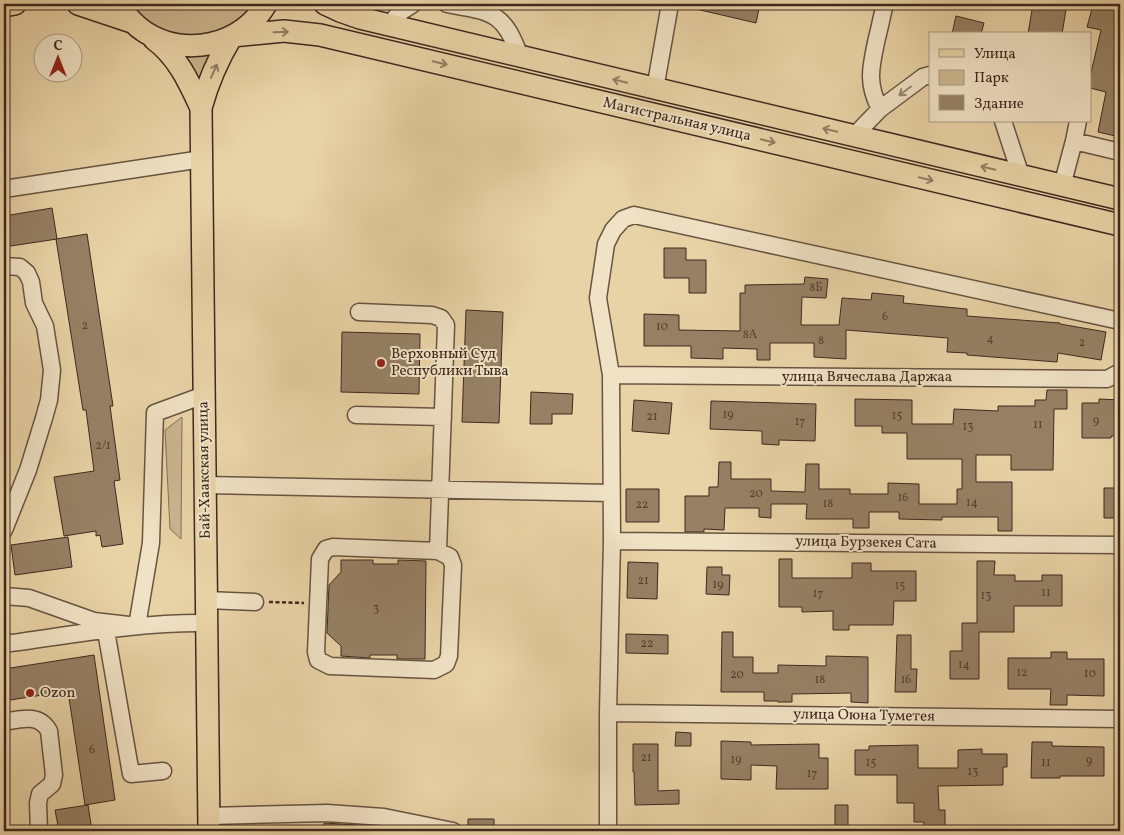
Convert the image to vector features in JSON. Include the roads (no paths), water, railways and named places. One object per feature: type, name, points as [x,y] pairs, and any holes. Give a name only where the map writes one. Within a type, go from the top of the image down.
[{"type":"main road","points":[[4,6],[15,4]]},
{"type":"main road","points":[[78,4],[138,27],[161,40],[179,45],[197,46],[215,43],[232,36],[255,19],[266,4]]},
{"type":"main road","points":[[118,4],[138,27]]},
{"type":"main road","name":"Магистральная улица","points":[[325,4],[340,11],[389,25],[1120,199]]},
{"type":"main road","name":"Бай-Хаакская улица","points":[[138,27],[165,47],[178,63],[201,108]]},
{"type":"main road","name":"Магистральная улица","points":[[232,36],[284,31],[320,35],[1120,225]]},
{"type":"main road","name":"Бай-Хаакская улица","points":[[209,823],[201,108],[213,73],[232,36]]},
{"type":"street","points":[[389,25],[399,13],[413,4]]},
{"type":"street","points":[[447,4],[484,11],[502,21],[513,38],[520,56]]},
{"type":"street","points":[[655,89],[670,4]]},
{"type":"street","points":[[880,110],[874,99],[870,72],[885,4]]},
{"type":"street","points":[[854,136],[880,110],[923,77],[929,75]]},
{"type":"street","points":[[1003,122],[1021,176]]},
{"type":"street","points":[[1062,186],[1078,122]]},
{"type":"street","points":[[1074,141],[1120,152]]},
{"type":"street","points":[[4,189],[202,159]]},
{"type":"street","points":[[608,831],[608,713],[612,541],[611,375],[598,298],[606,244],[613,230],[623,219],[634,215],[1120,321]]},
{"type":"street","points":[[4,266],[20,267],[27,273],[31,282],[34,303],[45,326],[52,370],[49,400],[44,418],[28,470],[4,530]]},
{"type":"street","points":[[359,312],[432,315],[444,321],[447,330],[438,551]]},
{"type":"street","name":"улица Вячеслава Даржаа","points":[[611,375],[1107,378],[1120,372]]},
{"type":"street","points":[[137,626],[151,543],[155,413],[204,395]]},
{"type":"street","points":[[356,415],[443,417]]},
{"type":"street","points":[[205,485],[611,493]]},
{"type":"street","name":"улица Бурзекея Сата","points":[[612,541],[1120,545]]},
{"type":"street","points":[[329,548],[438,551],[450,557],[453,565],[449,656],[446,664],[439,669],[330,666],[322,663],[316,652],[320,559],[323,552],[329,548]]},
{"type":"street","points":[[4,596],[29,598],[94,620],[137,626]]},
{"type":"street","points":[[206,600],[256,602]]},
{"type":"street","points":[[4,644],[137,626],[206,623]]},
{"type":"street","points":[[106,630],[131,774],[163,771]]},
{"type":"street","name":"улица Оюна Туметея","points":[[608,713],[1120,719]]},
{"type":"street","points":[[4,722],[31,718],[39,720],[49,731],[54,775],[52,784],[40,794],[38,803],[39,831]]},
{"type":"street","points":[[209,823],[327,813],[384,817],[453,831]]},
{"type":"place","name":"Верховный Суд Республики Тыва","points":[[381,363]]},
{"type":"place","name":"Ozon","points":[[30,693]]}]
